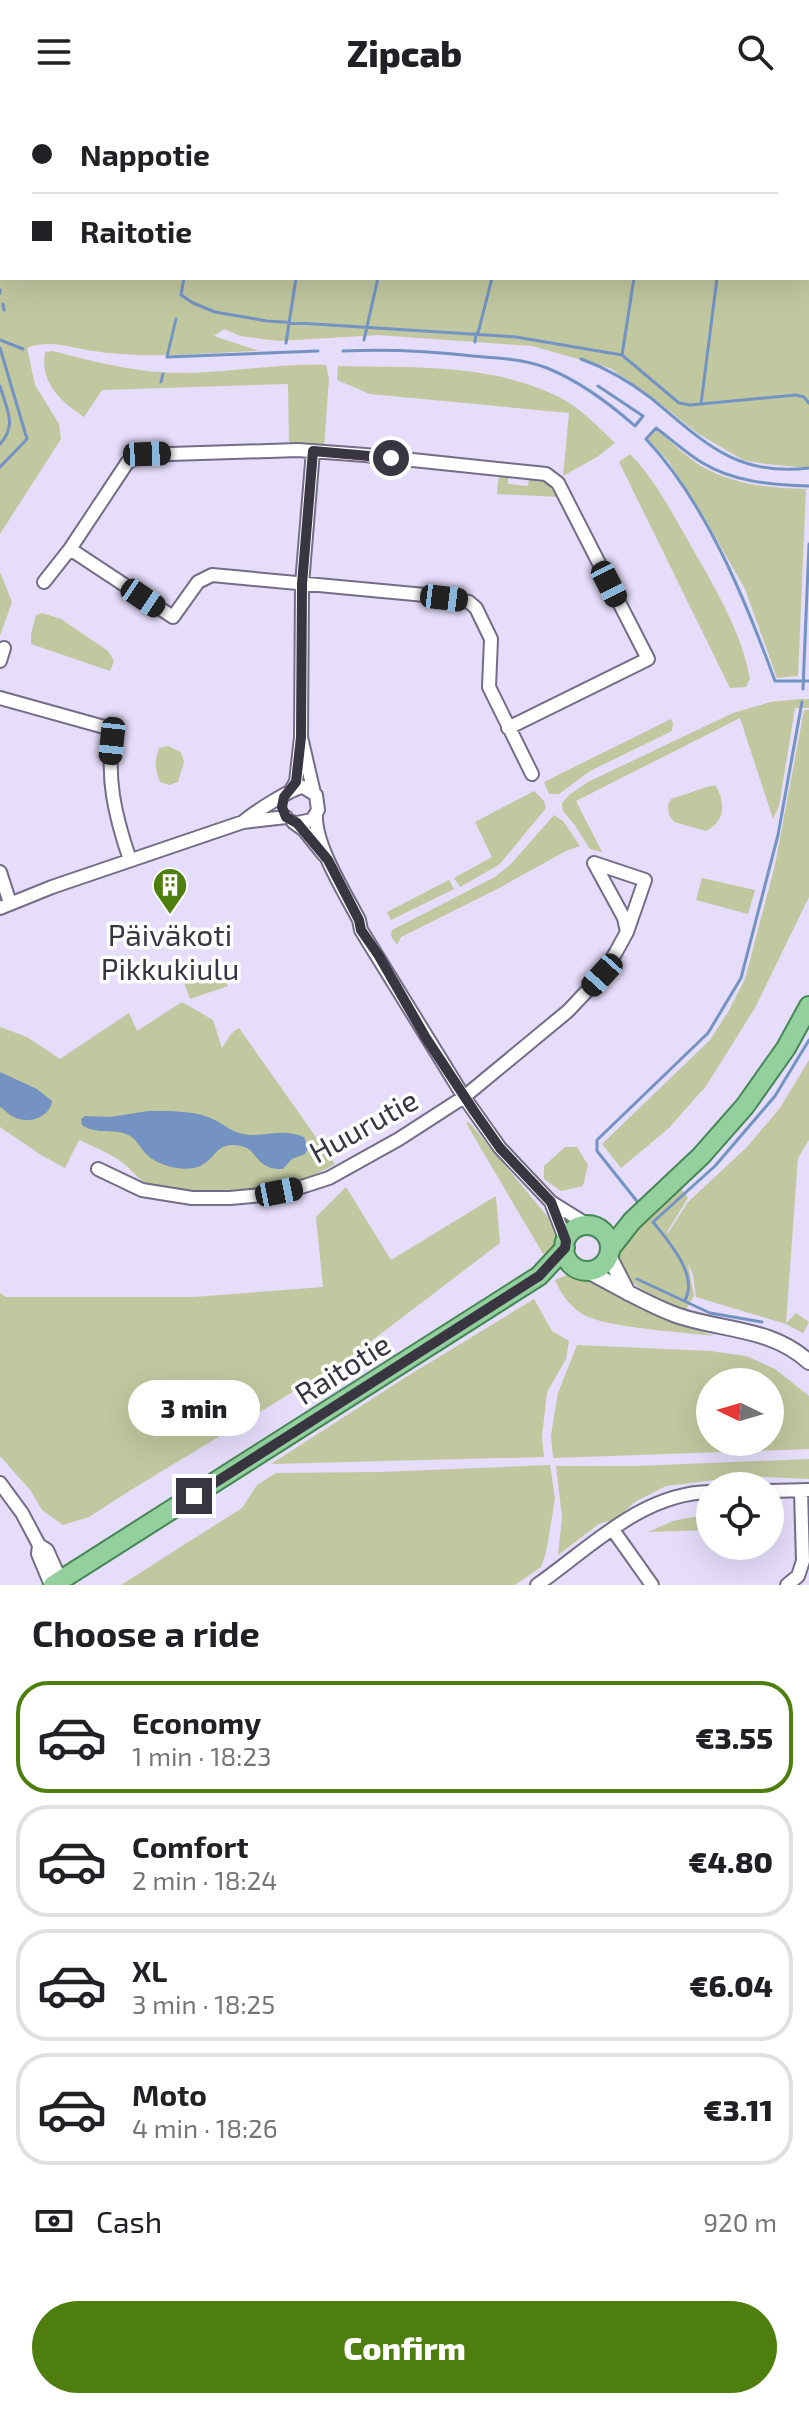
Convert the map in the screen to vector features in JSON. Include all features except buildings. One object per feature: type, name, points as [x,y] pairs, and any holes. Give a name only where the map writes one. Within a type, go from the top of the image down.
[{"type":"main road","name":"Raitotie","points":[[610,1253],[632,1221],[701,1156],[745,1106],[786,1048],[809,1006]]},
{"type":"main road","name":"Raitotie","points":[[55,1584],[539,1276],[574,1230],[632,1221]]},
{"type":"main road","points":[[565,1245],[566,1255],[581,1269],[600,1267],[610,1253],[606,1235],[594,1228]]},
{"type":"main road","name":"Raitotie","points":[[539,1276],[581,1269]]},
{"type":"street","points":[[313,451],[302,584],[301,737],[296,782],[282,807],[328,860]]},
{"type":"street","points":[[44,582],[70,549],[127,463],[139,455],[313,451],[546,474],[558,483],[648,659],[508,728]]},
{"type":"street","points":[[70,549],[173,617],[198,582],[212,575],[469,602],[476,608],[491,639],[489,687],[532,774]]},
{"type":"street","points":[[0,698],[115,730],[111,759],[112,789],[130,860]]},
{"type":"street","points":[[301,737],[319,804],[316,825],[328,860],[366,939],[464,1097],[500,1148],[551,1202],[594,1228]]},
{"type":"street","points":[[243,822],[288,793],[303,787],[314,793]]},
{"type":"street","points":[[0,872],[5,905],[243,822],[308,822],[316,816]]},
{"type":"street","name":"Huurutie","points":[[98,1169],[142,1190],[192,1198],[263,1195],[329,1178],[399,1139],[464,1097],[568,1011],[602,975],[627,932],[645,880],[594,863],[624,918],[627,932]]},
{"type":"street","points":[[551,1202],[565,1245]]},
{"type":"street","points":[[610,1253],[629,1293]]},
{"type":"street","points":[[581,1269],[673,1314],[767,1337],[801,1354],[809,1362]]},
{"type":"street","points":[[0,1483],[22,1513],[39,1545],[47,1550],[55,1584]]},
{"type":"street","points":[[784,1491],[805,1490],[803,1561],[798,1576],[787,1585]]},
{"type":"street","points":[[537,1585],[656,1503],[696,1494]]},
{"type":"street","points":[[613,1530],[652,1585]]},
{"type":"green space","points":[[0,280],[809,280],[809,468],[743,460],[697,433],[610,368],[532,346],[378,335],[279,341],[240,336],[224,329],[214,336],[259,351],[151,355],[108,353],[49,344],[27,348],[35,385],[59,424],[61,439],[0,534]]},
{"type":"green space","points":[[53,351],[120,367],[171,373],[326,365],[329,378],[324,448],[289,446],[288,384],[102,390],[84,417],[60,398],[49,382],[44,363],[45,352]]},
{"type":"green space","points":[[338,366],[450,369],[531,385],[565,400],[615,443],[563,476],[569,413],[370,394],[337,380]]},
{"type":"green space","points":[[656,430],[695,462],[713,472],[765,486],[806,489],[798,676],[777,678],[745,589],[668,461],[648,439]]},
{"type":"green space","points":[[630,454],[661,494],[724,606],[746,660],[750,679],[746,687],[730,688],[619,462]]},
{"type":"green space","points":[[499,474],[508,475],[508,484],[528,486],[529,477],[544,480],[561,497],[497,494]]},
{"type":"green space","points":[[0,572],[12,602],[0,636]]},
{"type":"green space","points":[[42,613],[61,619],[108,651],[114,661],[110,671],[31,644],[36,615]]},
{"type":"green space","points":[[809,699],[809,708],[795,708],[779,806],[773,819],[740,718],[576,801],[602,852],[590,849],[563,811],[562,803],[588,782],[733,713],[771,702]]},
{"type":"green space","points":[[804,710],[809,710],[809,897],[755,1008],[706,1086],[669,1128],[621,1168],[602,1144],[710,1040],[745,979],[775,865]]},
{"type":"green space","points":[[671,719],[672,731],[590,771],[559,794],[549,794],[544,782]]},
{"type":"green space","points":[[168,746],[181,752],[184,762],[178,782],[169,785],[160,782],[156,765],[159,748]]},
{"type":"green space","points":[[716,786],[722,806],[720,817],[712,827],[706,831],[674,822],[669,815],[671,799]]},
{"type":"green space","points":[[534,791],[544,801],[546,808],[500,864],[460,887],[454,878],[492,857],[475,822]]},
{"type":"green space","points":[[554,815],[563,821],[580,846],[401,937],[397,945],[391,936],[392,930],[495,877],[511,864]]},
{"type":"green space","points":[[702,878],[755,890],[748,914],[696,900]]},
{"type":"green space","points":[[449,880],[454,889],[391,920],[387,912]]},
{"type":"green space","points":[[221,966],[228,986],[190,999],[183,979]]},
{"type":"green space","points":[[182,1002],[213,1020],[222,1048],[239,1028],[335,1164],[279,1186],[238,1192],[165,1189],[147,1184],[118,1159],[79,1140],[65,1168],[0,1127],[0,1027],[27,1037],[60,1059],[129,1013],[137,1031]]},
{"type":"green space","points":[[809,1060],[809,1140],[798,1158],[786,1323],[796,1313],[809,1322],[803,1333],[786,1324],[696,1297],[688,1263],[694,1296],[685,1311],[634,1283],[621,1270],[619,1260],[622,1249],[638,1225],[680,1187],[688,1198],[668,1233],[688,1202],[746,1148],[780,1108]]},
{"type":"green space","points":[[469,1122],[557,1228],[555,1247],[543,1254],[466,1123]]},
{"type":"green space","points":[[565,1147],[577,1147],[588,1165],[583,1186],[561,1191],[544,1179],[544,1166]]},
{"type":"green space","points":[[346,1187],[391,1260],[496,1196],[500,1243],[349,1358],[89,1517],[63,1525],[42,1510],[31,1491],[0,1456],[0,1293],[6,1297],[193,1297],[323,1287],[316,1217]]},
{"type":"green space","points":[[567,1275],[599,1285],[657,1314],[714,1336],[593,1319],[577,1311],[560,1290],[555,1280]]},
{"type":"green space","points":[[534,1299],[552,1331],[569,1341],[566,1359],[547,1392],[542,1437],[544,1457],[271,1464],[406,1377]]},
{"type":"green space","points":[[577,1345],[710,1351],[746,1356],[773,1368],[696,1368],[696,1453],[553,1458],[551,1435],[558,1393]]},
{"type":"green space","points":[[784,1376],[809,1396],[809,1449],[784,1450]]},
{"type":"green space","points":[[809,1459],[809,1479],[784,1478],[784,1472],[696,1472],[696,1482],[666,1486],[635,1502],[615,1519],[599,1524],[558,1555],[562,1517],[556,1466]]},
{"type":"green space","points":[[550,1465],[555,1499],[546,1553],[541,1567],[515,1585],[121,1585],[242,1508],[257,1485],[276,1473]]},
{"type":"green space","points":[[696,1517],[696,1530],[648,1532],[673,1521]]},
{"type":"water","points":[[0,1072],[37,1089],[52,1101],[48,1111],[38,1118],[27,1120],[11,1116],[0,1107]]},
{"type":"water","points":[[148,1111],[199,1114],[243,1134],[296,1134],[304,1137],[308,1148],[305,1154],[292,1159],[283,1169],[267,1166],[247,1148],[232,1145],[220,1149],[201,1166],[175,1168],[152,1159],[130,1136],[88,1128],[82,1125],[81,1119],[85,1116],[110,1117]]},
{"type":"waterway","points":[[184,280],[181,295],[215,312],[267,321],[516,337],[622,355],[679,403],[690,405],[796,395],[804,397],[809,403]]},
{"type":"waterway","points":[[286,343],[296,280]]},
{"type":"waterway","points":[[364,340],[378,280]]},
{"type":"waterway","points":[[478,333],[491,280]]},
{"type":"waterway","points":[[622,355],[634,280]]},
{"type":"waterway","points":[[701,404],[717,280]]},
{"type":"waterway","points":[[3,304],[4,310]]},
{"type":"waterway","points":[[176,319],[167,357],[318,351]]},
{"type":"waterway","points":[[475,342],[476,333]]},
{"type":"waterway","points":[[0,340],[23,349]]},
{"type":"waterway","points":[[0,348],[27,439],[0,467]]},
{"type":"waterway","points":[[343,351],[424,352],[529,363],[559,373],[582,386],[635,426],[643,416],[598,386]]},
{"type":"waterway","points":[[581,359],[635,386],[704,441],[740,461],[760,467],[809,468]]},
{"type":"waterway","points":[[161,382],[163,374]]},
{"type":"waterway","points":[[0,386],[9,423],[0,444]]},
{"type":"waterway","points":[[809,486],[767,483],[726,474],[701,462],[656,428],[646,439],[687,492],[722,553],[775,681],[809,681]]},
{"type":"waterway","points":[[803,689],[809,544]]},
{"type":"waterway","points":[[640,1205],[597,1151],[597,1140],[708,1033],[741,978],[778,835],[802,702]]},
{"type":"waterway","points":[[685,1300],[688,1290],[685,1269],[653,1222],[715,1166],[775,1096],[809,1040]]},
{"type":"waterway","points":[[637,1279],[710,1313],[762,1322]]},
{"type":"place","name":"Päiväkoti Pikkukiulu","points":[[170,916]]},
{"type":"route","points":[[194,1496],[539,1276],[565,1248],[566,1241],[551,1202],[500,1148],[464,1097],[366,939],[328,860],[304,830],[286,817],[282,807],[284,797],[296,782],[301,737],[302,584],[313,451],[391,458]]}]
